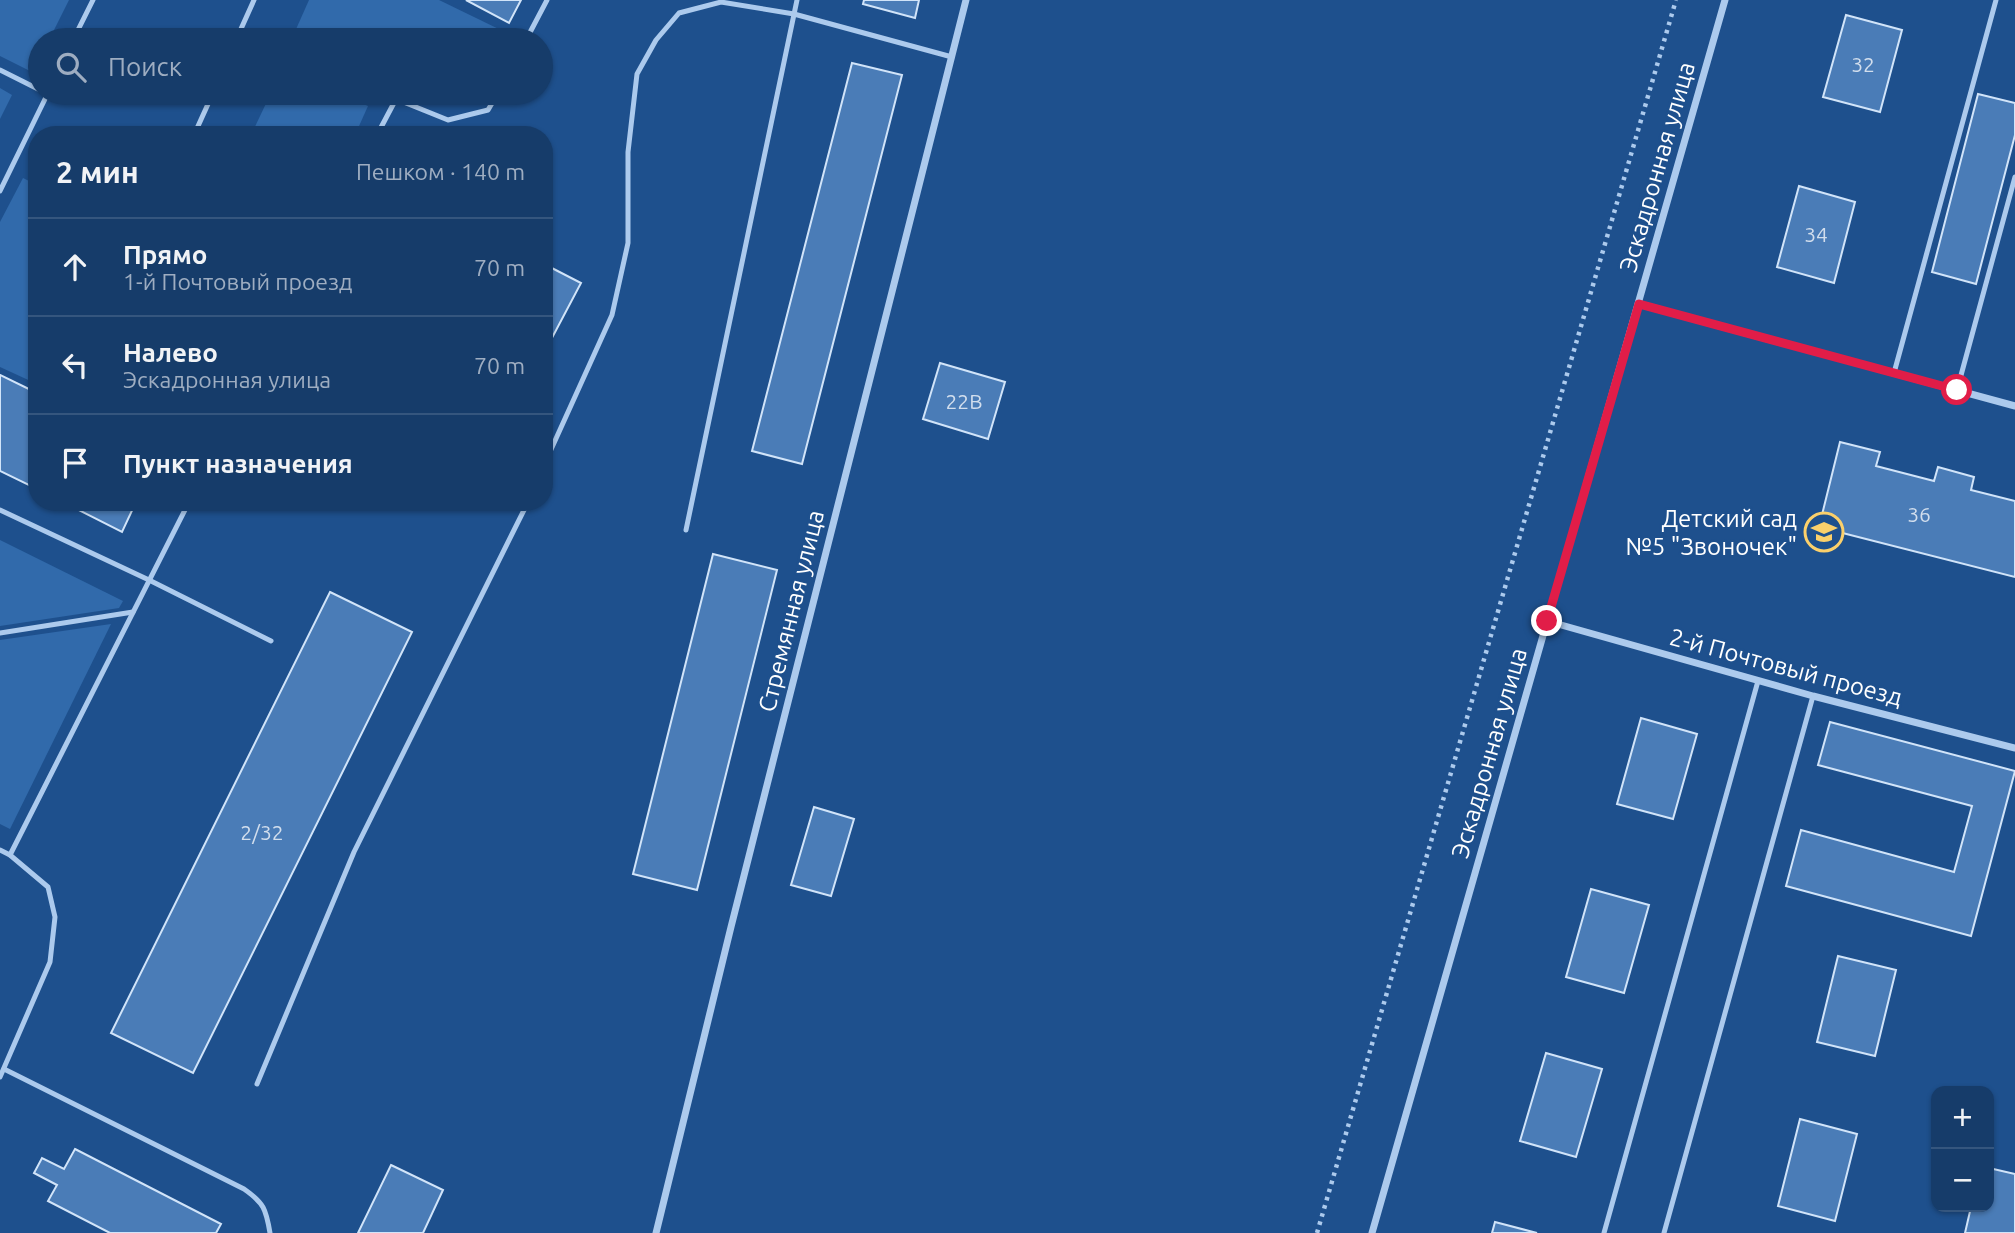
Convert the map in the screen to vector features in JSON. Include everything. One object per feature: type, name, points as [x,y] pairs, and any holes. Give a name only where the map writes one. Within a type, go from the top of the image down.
[{"type":"street","name":"Стремянная улица","points":[[656,1233],[966,0]]},
{"type":"street","name":"Эскадронная улица","points":[[1372,1233],[1725,0]]},
{"type":"street","points":[[1639,304],[2015,406]]},
{"type":"street","name":"2-й Почтовый проезд","points":[[1547,621],[1813,696],[2015,748]]},
{"type":"lane","points":[[79,28],[93,0]]},
{"type":"lane","points":[[242,28],[254,0]]},
{"type":"lane","points":[[532,28],[547,0]]},
{"type":"lane","points":[[686,530],[797,0]]},
{"type":"lane","points":[[1894,373],[1996,0]]},
{"type":"lane","points":[[553,445],[612,315],[628,243],[628,152],[637,74],[656,40],[679,13],[721,2],[794,14],[952,57]]},
{"type":"lane","points":[[0,70],[28,84]]},
{"type":"lane","points":[[31,126],[41,105]]},
{"type":"lane","points":[[198,126],[208,105]]},
{"type":"lane","points":[[382,126],[393,105]]},
{"type":"lane","points":[[411,105],[448,120],[488,110],[491,105]]},
{"type":"lane","points":[[0,191],[28,133]]},
{"type":"lane","points":[[1957,390],[2015,177]]},
{"type":"lane","points":[[0,510],[271,641]]},
{"type":"lane","points":[[10,855],[184,511]]},
{"type":"lane","points":[[257,1084],[354,852],[523,511]]},
{"type":"lane","points":[[0,633],[133,612]]},
{"type":"lane","points":[[1604,1233],[1758,681]]},
{"type":"lane","points":[[1664,1233],[1813,696]]},
{"type":"lane","points":[[0,850],[10,855],[48,887],[55,917],[50,962],[0,1077]]},
{"type":"lane","points":[[4,1069],[244,1189],[259,1200],[267,1211],[270,1233]]},
{"type":"path","points":[[1317,1233],[1676,0]]},
{"type":"shaded area","points":[[0,0],[69,0],[55,28],[28,28],[28,70],[0,56]]},
{"type":"shaded area","points":[[309,0],[439,0],[497,28],[297,28]]},
{"type":"shaded area","points":[[0,88],[12,95],[0,119]]},
{"type":"shaded area","points":[[265,105],[368,106],[359,126],[255,126]]},
{"type":"shaded area","points":[[23,178],[28,180],[28,380],[0,367],[0,222]]},
{"type":"shaded area","points":[[0,540],[123,601],[119,608],[0,626]]},
{"type":"shaded area","points":[[111,624],[10,829],[0,824],[0,640]]},
{"type":"building","points":[[466,0],[521,0],[509,23]]},
{"type":"building","points":[[864,0],[919,0],[915,18],[863,4]]},
{"type":"building","points":[[1846,15],[1902,30],[1880,112],[1823,97]]},
{"type":"building","points":[[852,63],[902,75],[802,464],[752,451]]},
{"type":"building","points":[[1978,94],[2015,103],[2015,135],[1976,284],[1932,272]]},
{"type":"building","points":[[1799,186],[1855,202],[1834,283],[1777,267]]},
{"type":"building","points":[[553,269],[581,283],[553,336]]},
{"type":"building","points":[[940,363],[1005,382],[988,439],[923,419]]},
{"type":"building","points":[[0,375],[28,389],[28,485],[0,471]]},
{"type":"building","points":[[1840,442],[1880,452],[1876,466],[1934,481],[1938,467],[1974,477],[1971,490],[2015,501],[2015,577],[1819,527]]},
{"type":"building","points":[[81,511],[132,511],[122,532]]},
{"type":"building","points":[[713,554],[777,570],[697,890],[633,874]]},
{"type":"building","points":[[330,592],[412,632],[193,1073],[111,1033]]},
{"type":"building","points":[[1641,718],[1697,734],[1673,819],[1617,804]]},
{"type":"building","points":[[1830,722],[2015,771],[1971,936],[1786,886],[1801,830],[1954,872],[1972,806],[1818,765]]},
{"type":"building","points":[[814,807],[854,819],[831,896],[791,885]]},
{"type":"building","points":[[1591,889],[1649,905],[1624,993],[1566,977]]},
{"type":"building","points":[[1838,956],[1896,970],[1875,1056],[1817,1042]]},
{"type":"building","points":[[1546,1053],[1602,1069],[1576,1157],[1520,1141]]},
{"type":"building","points":[[1800,1119],[1857,1134],[1835,1221],[1778,1206]]},
{"type":"building","points":[[75,1149],[221,1224],[216,1233],[110,1233],[48,1201],[57,1185],[34,1173],[42,1158],[64,1169]]},
{"type":"building","points":[[391,1165],[443,1190],[423,1233],[358,1233]]},
{"type":"building","points":[[1994,1169],[2015,1174],[2015,1233],[1965,1233],[1970,1212],[1994,1212]]},
{"type":"building","points":[[1495,1222],[1537,1233],[1492,1233]]},
{"type":"place","name":"Детский сад №5 \"Звоночек\"","points":[[1824,532]]},
{"type":"route","points":[[1547,621],[1639,304],[1957,390]]}]
